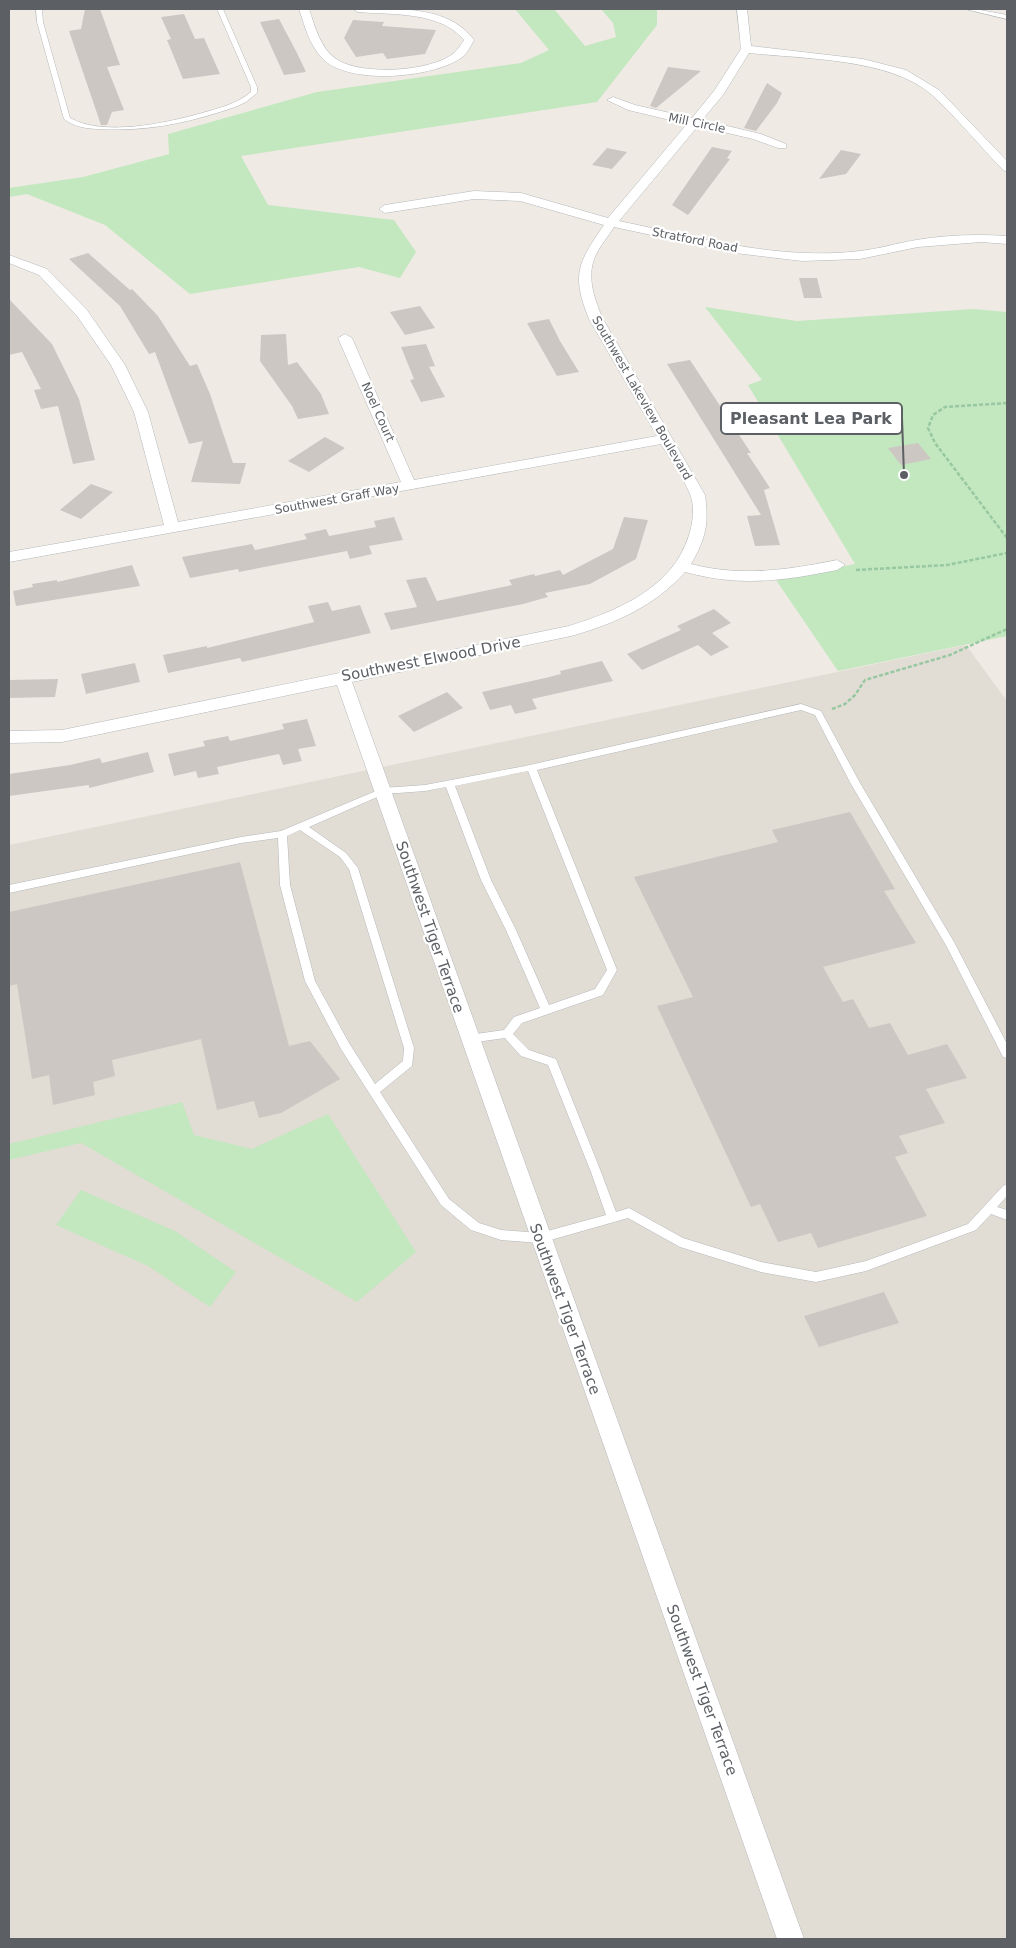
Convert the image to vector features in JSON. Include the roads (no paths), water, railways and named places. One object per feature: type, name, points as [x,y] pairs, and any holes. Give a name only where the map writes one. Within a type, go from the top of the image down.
[{"type":"street","points":[[304,9],[322,52],[332,62],[359,71],[374,73],[426,67],[458,56],[469,40],[464,32],[455,24],[440,19],[358,9]]},
{"type":"street","points":[[742,9],[746,49],[863,62],[902,72],[934,92],[1007,168]]},
{"type":"street","name":"Southwest Lakeview Boulevard","points":[[681,566],[693,547],[700,523],[698,495],[596,319],[588,300],[585,278],[588,258],[611,223],[719,94],[746,49]]},
{"type":"street","name":"Mill Circle","points":[[613,100],[632,108],[757,136],[782,146]]},
{"type":"street","name":"Stratford Road","points":[[386,209],[474,195],[521,198],[611,223],[735,248],[802,258],[860,255],[918,243],[981,238],[1007,240]]},
{"type":"street","points":[[9,259],[43,272],[82,313],[118,365],[141,412],[172,528]]},
{"type":"street","name":"Noel Court","points":[[346,338],[410,486]]},
{"type":"street","name":"Southwest Graff Way","points":[[9,557],[666,439]]},
{"type":"street","points":[[681,566],[711,575],[767,578],[837,565]]},
{"type":"street","name":"Southwest Elwood Drive","points":[[9,737],[62,736],[570,631],[603,621],[658,591],[681,566]]},
{"type":"street","name":"Southwest Tiger Terrace","points":[[342,677],[469,1039],[792,1939]]},
{"type":"lane","points":[[39,9],[45,42],[68,119],[76,125],[138,130],[159,127],[231,106],[248,99],[254,93],[254,87],[220,9]]},
{"type":"lane","points":[[968,9],[1007,17]]},
{"type":"lane","points":[[9,889],[241,840],[282,834],[383,791],[425,788],[531,767],[801,707],[818,713],[856,784],[951,945],[1007,1054]]},
{"type":"lane","points":[[469,1039],[507,1034],[518,1020],[599,992],[612,970],[531,767]]},
{"type":"lane","points":[[449,783],[486,880],[511,930],[546,1010]]},
{"type":"lane","points":[[301,826],[343,855],[353,868],[409,1048],[408,1063],[374,1091]]},
{"type":"lane","points":[[282,834],[285,885],[310,980],[345,1046],[445,1202],[475,1227],[501,1235],[540,1238],[629,1213],[680,1242],[761,1267],[816,1277],[866,1266],[972,1227],[1007,1189]]},
{"type":"lane","points":[[507,1034],[525,1053],[552,1062],[596,1172],[612,1218]]},
{"type":"lane","points":[[989,1209],[1007,1215]]},
{"type":"place","name":"Pleasant Lea Park","points":[[904,475]]}]
